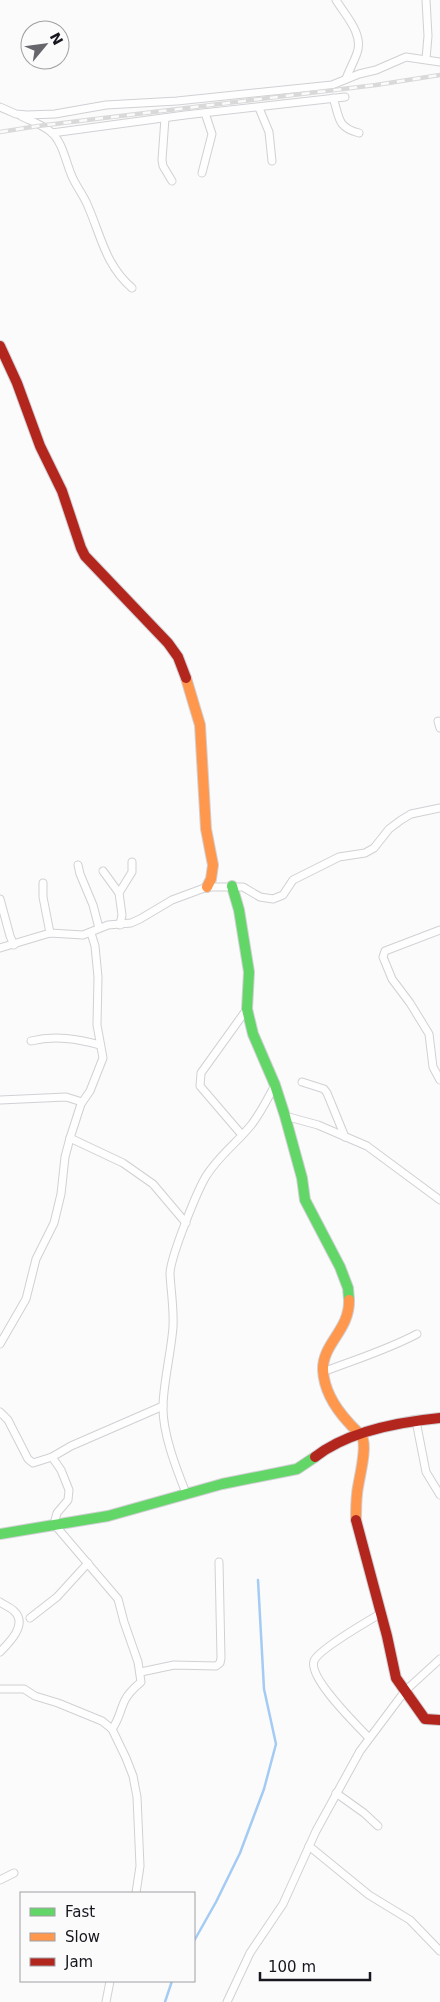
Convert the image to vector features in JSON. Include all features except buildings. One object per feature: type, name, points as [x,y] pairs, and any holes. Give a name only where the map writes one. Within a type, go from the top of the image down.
[{"type":"street","points":[[336,0],[353,26],[360,42],[346,79]]},
{"type":"street","points":[[426,0],[428,36],[426,59]]},
{"type":"street","points":[[16,114],[55,114],[106,105],[177,101],[320,87],[332,85],[359,74],[376,70],[406,57],[426,59],[439,64]]},
{"type":"street","points":[[52,133],[345,97]]},
{"type":"street","points":[[333,98],[342,126],[347,130],[359,133]]},
{"type":"street","points":[[0,107],[52,133],[57,140],[74,182],[87,203],[100,242],[124,281],[132,288]]},
{"type":"street","points":[[259,108],[266,123],[272,161]]},
{"type":"street","points":[[202,172],[212,134],[205,113]]},
{"type":"street","points":[[165,118],[162,160],[163,166],[172,181]]},
{"type":"street","points":[[0,346],[43,453],[61,489],[76,542],[85,556],[158,632],[178,656],[200,725],[206,830],[213,865],[211,879],[207,887]]},
{"type":"street","points":[[0,948],[50,933],[83,935],[108,925],[120,925],[140,919],[172,900],[207,887],[242,886],[260,897],[273,899],[283,895],[293,880],[338,857],[365,853],[374,848],[389,830],[411,814],[440,808]]},
{"type":"street","points":[[119,893],[132,872],[132,862]]},
{"type":"street","points":[[78,865],[93,905],[99,928]]},
{"type":"street","points":[[103,871],[119,893],[122,915],[120,925]]},
{"type":"street","points":[[43,883],[50,933]]},
{"type":"street","points":[[232,886],[239,910],[249,972],[247,1009],[259,1050],[275,1085],[285,1116],[302,1178],[305,1200],[340,1267],[350,1296],[348,1310],[341,1331],[327,1351],[323,1362],[323,1372],[325,1385],[338,1411],[361,1434],[364,1447],[357,1494],[356,1523],[387,1636],[392,1666],[405,1691],[425,1719],[440,1720]]},
{"type":"street","points":[[0,899],[14,945]]},
{"type":"street","points":[[440,930],[385,951],[383,957],[392,979],[410,1003],[429,1034],[433,1067],[440,1080]]},
{"type":"street","points":[[0,1344],[26,1299],[36,1259],[54,1223],[61,1194],[65,1157],[70,1138],[82,1102],[90,1091],[103,1058],[97,1025],[98,977],[95,946],[91,933]]},
{"type":"street","points":[[242,1135],[200,1086],[202,1073],[247,1009]]},
{"type":"street","points":[[31,1040],[70,1038],[100,1046]]},
{"type":"street","points":[[302,1082],[324,1089],[345,1137]]},
{"type":"street","points":[[186,1492],[174,1461],[163,1406],[173,1328],[173,1293],[170,1272],[198,1191],[207,1175],[224,1153],[242,1135],[262,1110],[275,1085]]},
{"type":"street","points":[[0,1100],[66,1097],[82,1102]]},
{"type":"street","points":[[285,1116],[318,1125],[367,1146],[440,1200]]},
{"type":"street","points":[[70,1138],[123,1163],[154,1184],[186,1223]]},
{"type":"street","points":[[323,1372],[358,1360],[417,1334]]},
{"type":"street","points":[[0,1412],[8,1420],[28,1459],[33,1463],[52,1457],[71,1446],[163,1406]]},
{"type":"street","points":[[0,1534],[108,1516],[186,1492],[252,1476],[297,1469],[304,1466],[324,1450],[361,1434],[401,1422],[440,1418]]},
{"type":"street","points":[[416,1421],[426,1472],[440,1495]]},
{"type":"street","points":[[52,1457],[61,1470],[69,1490],[68,1500],[58,1512],[54,1524]]},
{"type":"street","points":[[54,1524],[118,1599],[140,1672],[141,1682],[130,1691],[125,1699],[117,1723],[112,1729]]},
{"type":"street","points":[[140,1672],[174,1665],[216,1666],[220,1663],[219,1562]]},
{"type":"street","points":[[30,1618],[57,1597],[88,1563]]},
{"type":"street","points":[[0,1602],[14,1611],[19,1621],[19,1627],[0,1652]]},
{"type":"street","points":[[369,1738],[317,1678],[313,1669],[313,1662],[315,1658],[330,1646],[380,1614]]},
{"type":"street","points":[[227,2002],[250,1953],[283,1904],[309,1846],[336,1793],[369,1738],[405,1691],[440,1659]]},
{"type":"street","points":[[0,1689],[24,1689],[34,1696],[58,1703],[102,1721],[112,1729],[133,1776],[137,1797],[140,1866],[136,1892]]},
{"type":"street","points":[[336,1793],[364,1813],[378,1826]]},
{"type":"street","points":[[309,1846],[369,1895],[410,1920],[440,1951]]},
{"type":"street","points":[[0,1880],[14,1873]]},
{"type":"street","points":[[106,2002],[110,1982]]},
{"type":"waterway","points":[[195,1939],[240,1853],[264,1789],[276,1744],[264,1689],[258,1580]]},
{"type":"waterway","points":[[165,2002],[172,1982]]},
{"type":"railway","points":[[0,132],[376,85],[440,75]]},
{"type":"traffic: fast","points":[[232,886],[239,910],[249,972],[247,1009],[253,1034],[275,1085],[285,1116],[302,1178],[305,1200],[340,1267],[348,1288],[349,1300]]},
{"type":"traffic: fast","points":[[0,1534],[108,1516],[222,1484],[297,1469],[315,1457]]},
{"type":"traffic: slow","points":[[186,678],[200,725],[206,829],[213,865],[211,879],[207,887]]},
{"type":"traffic: slow","points":[[349,1300],[345,1320],[327,1352],[323,1370],[326,1385],[335,1405],[344,1418],[361,1435],[364,1442],[356,1520]]},
{"type":"traffic: jam","points":[[0,346],[17,383],[40,446],[62,491],[85,556],[168,643],[178,657],[186,678]]},
{"type":"traffic: jam","points":[[315,1457],[343,1440],[374,1429],[440,1418]]},
{"type":"traffic: jam","points":[[356,1520],[387,1636],[396,1678],[425,1719],[440,1720]]}]
